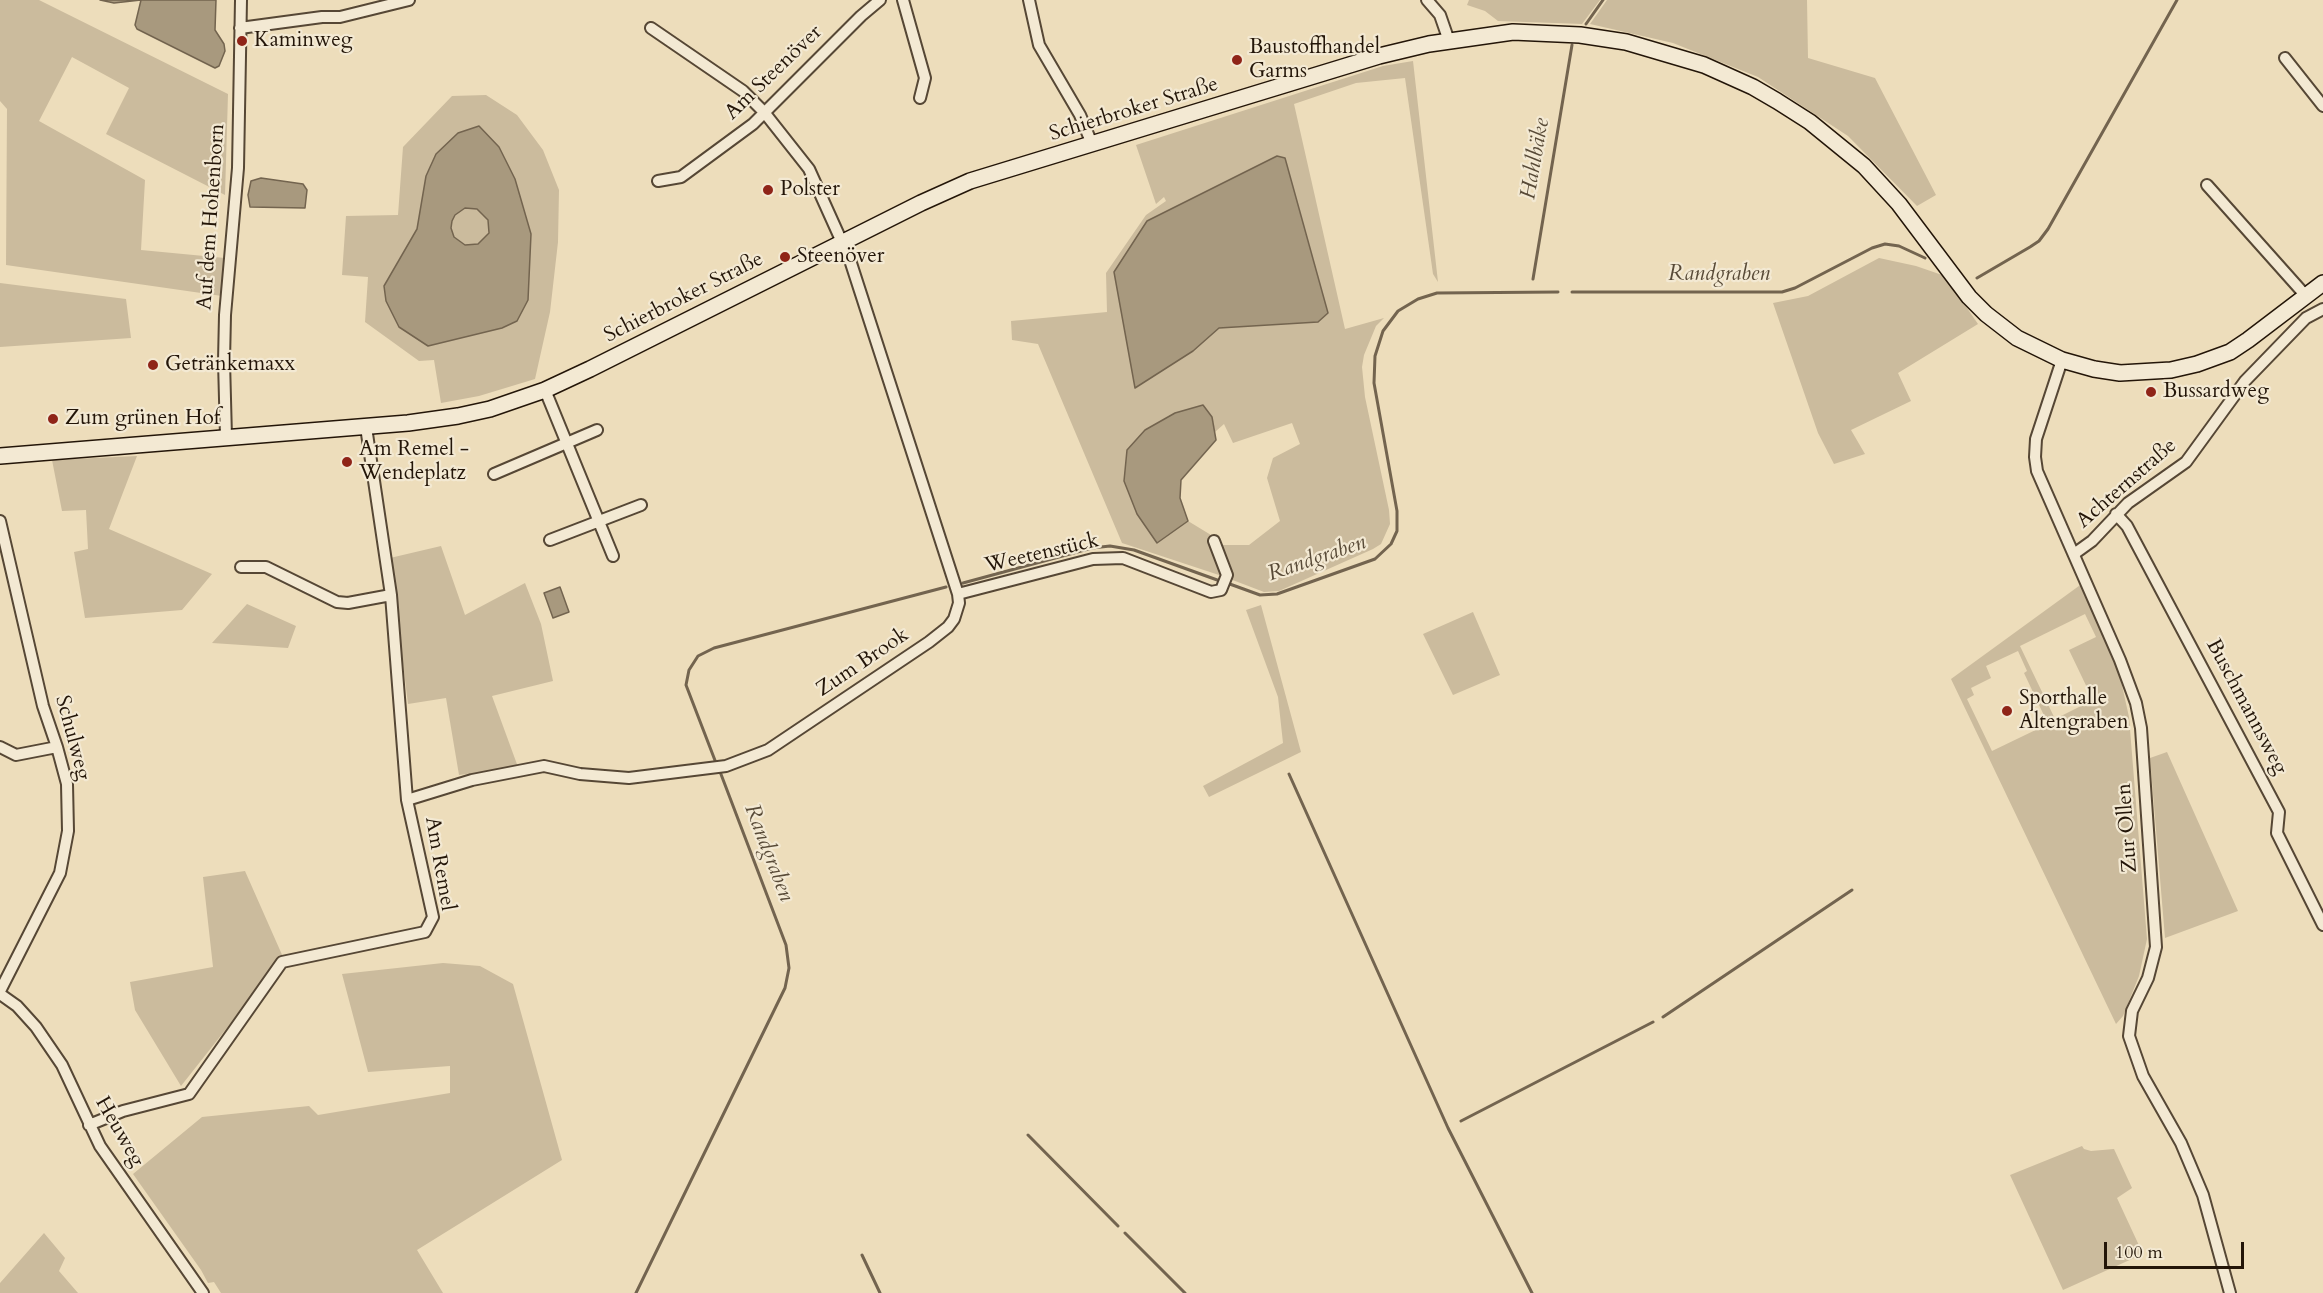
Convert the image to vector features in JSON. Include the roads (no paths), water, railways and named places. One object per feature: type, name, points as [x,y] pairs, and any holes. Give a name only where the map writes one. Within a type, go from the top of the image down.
[{"type":"main road","name":"Schierbroker Straße","points":[[0,456],[366,427],[458,416],[490,409],[545,390],[970,181],[1379,56],[1449,40],[1513,32],[1580,35],[1626,42],[1688,59],[1753,87],[1810,122],[1864,166],[1899,204],[1969,297],[1986,314],[2017,338],[2062,360],[2094,369],[2121,372],[2185,368],[2230,352],[2323,283]]},
{"type":"street","name":"Auf dem Hohenborn","points":[[226,437],[224,350],[238,168],[241,0]]},
{"type":"street","points":[[240,28],[322,17],[340,17],[409,0]]},
{"type":"street","name":"Am Steenöver","points":[[658,181],[681,177],[753,124],[861,16],[880,0]]},
{"type":"street","points":[[903,0],[925,78],[920,98]]},
{"type":"street","points":[[1029,0],[1039,45],[1080,115],[1092,144]]},
{"type":"street","points":[[1427,0],[1440,15],[1449,40]]},
{"type":"street","points":[[1429,44],[1443,24]]},
{"type":"street","points":[[651,28],[743,91],[764,112],[809,169],[850,260],[958,594]]},
{"type":"street","points":[[2285,58],[2323,106]]},
{"type":"street","points":[[2207,185],[2306,296]]},
{"type":"street","name":"Achternstraße","points":[[2074,554],[2091,541],[2128,503],[2186,462],[2245,381],[2306,318],[2323,309]]},
{"type":"street","name":"Zur Ollen","points":[[2062,360],[2036,439],[2037,471],[2120,660],[2136,703],[2141,728],[2156,947],[2148,978],[2132,1011],[2129,1036],[2144,1076],[2181,1143],[2203,1195],[2230,1293]]},
{"type":"street","points":[[545,390],[613,556]]},
{"type":"street","name":"Am Remel","points":[[89,1125],[123,1111],[189,1094],[282,962],[425,932],[433,917],[407,800],[391,595],[366,427]]},
{"type":"street","points":[[494,474],[597,430]]},
{"type":"street","points":[[550,540],[641,505]]},
{"type":"street","name":"Buschmannsweg","points":[[2116,514],[2127,525],[2279,812],[2277,833],[2323,925]]},
{"type":"street","name":"Schulweg","points":[[0,521],[6,572],[67,784],[68,831],[60,873],[0,993]]},
{"type":"street","name":"Weetenstück","points":[[958,594],[1093,559],[1123,558],[1211,591],[1221,590],[1227,575],[1214,541]]},
{"type":"street","points":[[241,567],[266,567],[336,602],[348,603],[391,595]]},
{"type":"street","name":"Zum Brook","points":[[407,800],[472,780],[544,766],[580,774],[629,778],[709,769],[768,750],[948,627],[954,619],[959,603],[958,594]]},
{"type":"street","points":[[0,747],[16,755],[57,747]]},
{"type":"street","name":"Heuweg","points":[[0,993],[17,1006],[36,1027],[62,1065],[89,1125],[106,1156],[203,1293]]},
{"type":"waterway","name":"Hahlbäke","points":[[1586,24],[1603,0]]},
{"type":"waterway","name":"Randgraben","points":[[1977,278],[2039,241],[2048,229],[2177,0]]},
{"type":"waterway","name":"Hahlbäke","points":[[1533,279],[1572,45]]},
{"type":"waterway","name":"Randgraben","points":[[1572,292],[1782,292],[1795,288],[1872,248],[1885,244],[1899,246],[1925,258]]},
{"type":"waterway","name":"Randgraben","points":[[1227,583],[1260,595],[1277,594],[1375,559],[1391,544],[1397,531],[1397,511],[1374,383],[1375,356],[1383,331],[1398,311],[1418,299],[1437,293],[1558,292]]},
{"type":"waterway","name":"Randgraben","points":[[963,583],[1092,548],[1110,546],[1134,550],[1220,581]]},
{"type":"waterway","name":"Randgraben","points":[[716,763],[686,685],[689,670],[698,656],[714,648],[946,587]]},
{"type":"waterway","name":"Randgraben","points":[[636,1293],[785,988],[789,968],[786,945],[719,769]]},
{"type":"waterway","points":[[1289,774],[1448,1128],[1532,1293]]},
{"type":"waterway","points":[[1663,1017],[1852,890]]},
{"type":"waterway","points":[[1461,1121],[1653,1022]]},
{"type":"waterway","points":[[1028,1135],[1118,1226]]},
{"type":"waterway","points":[[1125,1233],[1185,1293]]},
{"type":"waterway","points":[[862,1255],[880,1293]]},
{"type":"place","name":"Kaminweg","points":[[242,41]]},
{"type":"place","name":"Baustoffhandel Garms","points":[[1237,60]]},
{"type":"place","name":"Polster","points":[[768,190]]},
{"type":"place","name":"Steenöver","points":[[785,257]]},
{"type":"place","name":"Getränkemaxx","points":[[153,365]]},
{"type":"place","name":"Bussardweg","points":[[2151,392]]},
{"type":"place","name":"Zum grünen Hof","points":[[53,419]]},
{"type":"place","name":"Am Remel - Wendeplatz","points":[[347,462]]},
{"type":"place","name":"Sporthalle Altengraben","points":[[2007,711]]}]
